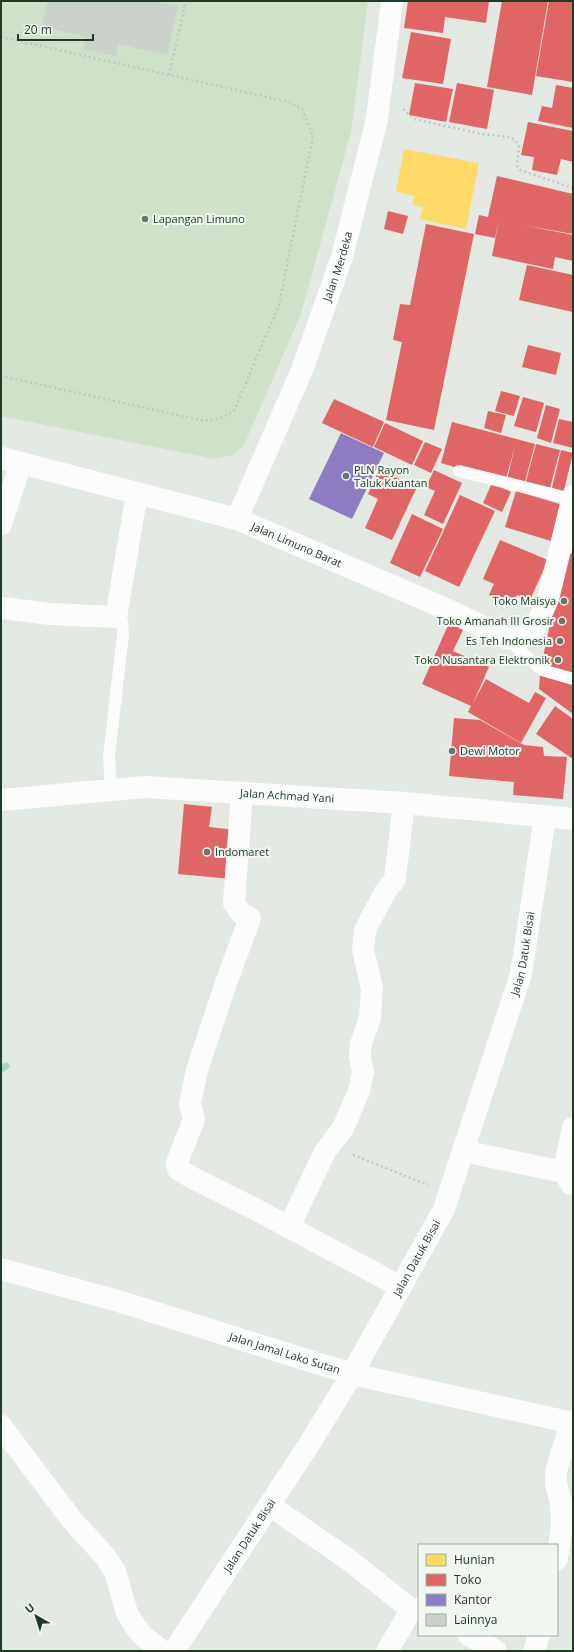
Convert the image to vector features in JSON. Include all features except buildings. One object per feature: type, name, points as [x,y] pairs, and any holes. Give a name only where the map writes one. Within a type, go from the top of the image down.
[{"type":"street","name":"Jalan Merdeka","points":[[237,519],[302,370],[342,257],[377,119],[392,1]]},
{"type":"street","name":"Jalan Limuno Barat","points":[[11,461],[237,519],[444,608],[506,638]]},
{"type":"street","points":[[1,524],[11,461]]},
{"type":"street","points":[[1,608],[51,614],[116,617],[137,493]]},
{"type":"street","points":[[506,638],[514,639],[523,637],[535,628],[548,599],[573,498]]},
{"type":"street","name":"Jalan Achmad Yani","points":[[1,800],[145,787],[404,804],[573,819]]},
{"type":"street","points":[[242,793],[234,903],[241,913],[250,918],[226,982],[197,1070],[190,1104],[194,1119],[177,1163],[178,1169],[401,1287]]},
{"type":"street","points":[[289,1227],[330,1146],[343,1128],[358,1091],[363,1072],[360,1057],[361,1044],[370,1018],[372,988],[363,950],[364,930],[385,892],[395,879],[404,804]]},
{"type":"street","name":"Jalan Datuk Bisai","points":[[174,1651],[352,1374],[444,1209],[521,974],[545,817]]},
{"type":"street","points":[[463,1151],[570,1178],[573,1128]]},
{"type":"street","name":"Jalan Jamal Lako Sutan","points":[[1,1269],[118,1301],[352,1374],[572,1423]]},
{"type":"street","points":[[558,1552],[562,1525],[561,1504],[556,1484],[556,1471],[572,1423]]},
{"type":"street","points":[[1,1426],[72,1520],[104,1556],[115,1571],[127,1613],[142,1635],[162,1651]]},
{"type":"street","points":[[269,1505],[349,1560],[416,1610],[405,1619],[387,1651]]},
{"type":"street","points":[[471,1636],[496,1651]]},
{"type":"street","points":[[534,1651],[539,1636]]},
{"type":"lane","points":[[459,471],[573,498]]},
{"type":"lane","points":[[111,790],[109,756],[122,634],[122,620],[116,617]]},
{"type":"lane","name":"Jalan Limuno Barat","points":[[506,638],[542,670],[573,679]]},
{"type":"path","points":[[169,75],[186,1]]},
{"type":"path","points":[[1,37],[289,102],[302,109],[313,136],[279,305],[234,411],[221,418],[205,422],[1,376]]},
{"type":"path","points":[[380,97],[396,103],[414,119],[482,134],[510,137],[516,141],[519,147],[517,166],[520,170],[573,188]]},
{"type":"path","points":[[330,1146],[449,1193]]},
{"type":"green space","name":"Lapangan Limuno","points":[[1,1],[368,1],[351,132],[301,314],[244,445],[233,455],[214,459],[1,416]]},
{"type":"waterway","points":[[1,1069],[6,1066]]},
{"type":"place","name":"Lapangan Limuno","points":[[145,219]]},
{"type":"place","name":"PLN Rayon Taluk Kuantan","points":[[346,476]]},
{"type":"place","name":"Toko Maisya","points":[[564,601]]},
{"type":"place","name":"Toko Amanah III Grosir","points":[[562,621]]},
{"type":"place","name":"Es Teh Indonesia","points":[[560,641]]},
{"type":"place","name":"Toko Nusantara Elektronik","points":[[558,660]]},
{"type":"place","name":"Dewi Motor","points":[[452,751]]},
{"type":"place","name":"Indomaret","points":[[207,852]]}]
